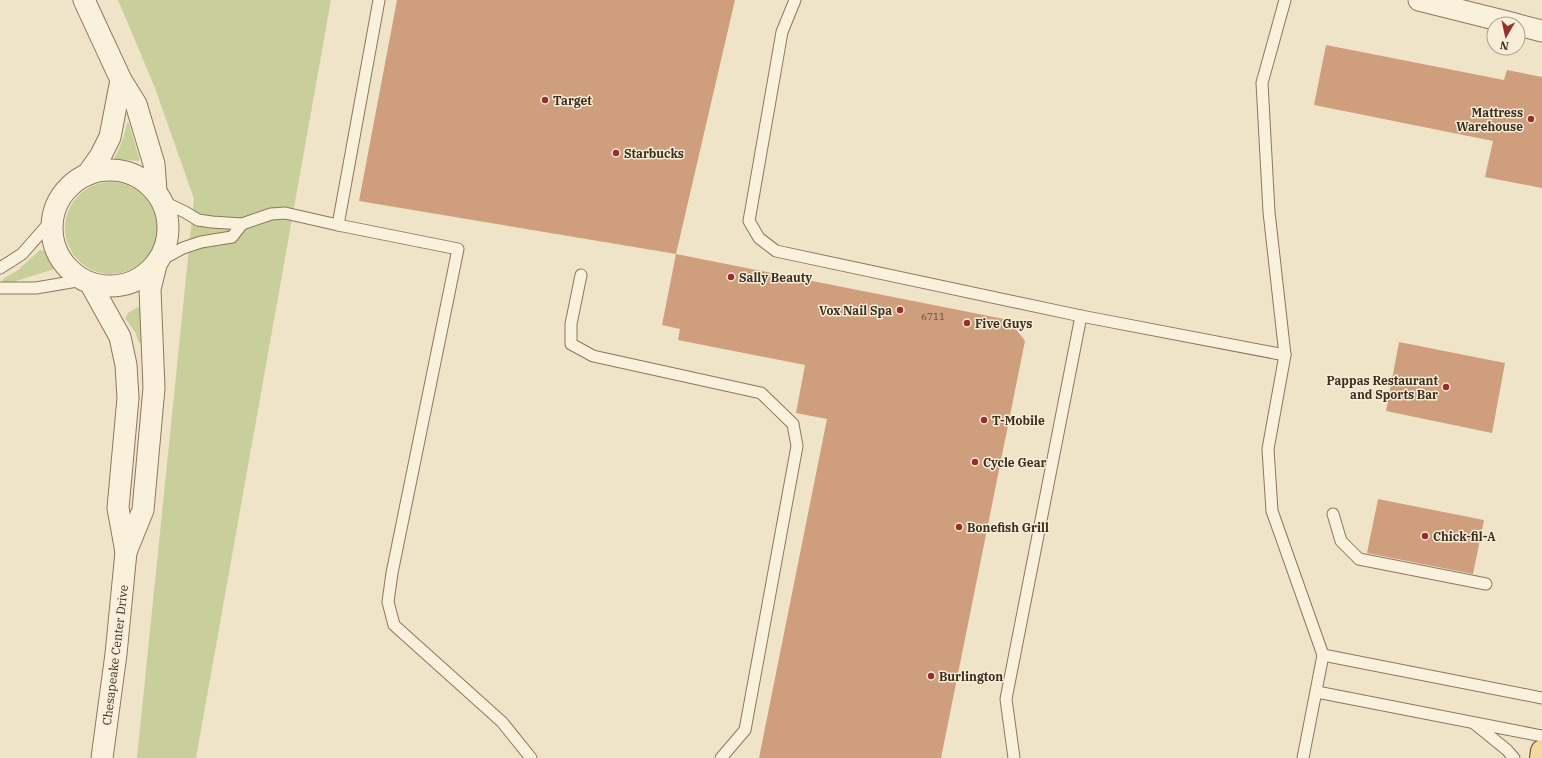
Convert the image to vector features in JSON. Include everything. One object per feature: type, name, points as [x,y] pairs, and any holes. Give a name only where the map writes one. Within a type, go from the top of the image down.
[{"type":"main road","points":[[1541,758],[1542,751]]},
{"type":"street","points":[[84,0],[121,80],[136,104],[154,164],[159,196],[167,216],[169,231],[166,247],[157,263],[150,289],[154,388],[143,510],[126,552]]},
{"type":"street","points":[[1419,0],[1486,17]]},
{"type":"street","points":[[1526,27],[1542,31]]},
{"type":"street","points":[[121,80],[110,137],[101,156],[86,174],[63,192],[56,206],[52,220],[52,238],[58,255],[68,269],[87,282],[108,287],[126,285],[142,278],[157,263]]},
{"type":"street","points":[[86,174],[101,170],[116,170],[131,173],[144,180],[159,196]]},
{"type":"street","points":[[87,282],[120,338],[126,365],[128,398],[118,508],[126,552]]},
{"type":"street","name":"Chesapeake Center Drive","points":[[102,758],[116,654],[126,552]]},
{"type":"lane","points":[[338,224],[379,0]]},
{"type":"lane","points":[[795,0],[782,32],[752,195],[749,221],[759,238],[776,251],[1081,316],[1285,355]]},
{"type":"lane","points":[[1285,0],[1262,83],[1269,212],[1285,355],[1268,449],[1272,511],[1323,655],[1303,758]]},
{"type":"lane","points":[[159,196],[198,220],[242,224],[271,214],[285,213],[458,249],[392,573],[388,602],[394,625],[502,722],[531,758]]},
{"type":"lane","points":[[0,268],[22,254],[52,220]]},
{"type":"lane","points":[[157,263],[182,248],[201,242],[232,236],[242,224]]},
{"type":"lane","points":[[581,275],[571,324],[571,344],[593,356],[761,393],[793,424],[797,446],[745,730],[721,758]]},
{"type":"lane","points":[[0,288],[36,288],[87,282]]},
{"type":"lane","points":[[1014,758],[1006,698],[1081,316]]},
{"type":"lane","points":[[1333,514],[1341,541],[1359,559],[1486,584]]},
{"type":"lane","points":[[1323,655],[1542,698]]},
{"type":"lane","points":[[1317,692],[1542,736]]},
{"type":"lane","points":[[1475,724],[1508,750],[1514,758]]},
{"type":"green space","points":[[118,0],[331,0],[196,758],[137,758],[194,199],[155,88]]},
{"type":"green space","points":[[127,123],[129,123],[139,161],[115,159],[124,136]]},
{"type":"green space","points":[[111,182],[128,186],[143,196],[153,211],[157,228],[153,245],[143,260],[128,270],[111,274],[94,270],[79,260],[69,245],[65,228],[69,211],[79,196],[94,186]]},
{"type":"green space","points":[[40,250],[44,251],[54,269],[7,284],[3,283],[3,279],[18,270]]},
{"type":"green space","points":[[138,307],[144,308],[144,342],[139,343],[135,332],[125,318],[128,313]]},
{"type":"building","name":"Target","points":[[397,0],[735,0],[676,254],[359,201]]},
{"type":"building","points":[[1326,45],[1504,80],[1507,70],[1542,77],[1542,188],[1485,177],[1493,141],[1314,105]]},
{"type":"building","points":[[676,254],[1009,320],[1025,341],[941,758],[759,758],[827,419],[796,413],[805,365],[678,340],[680,329],[662,325]]},
{"type":"building","name":"Pappas Restaurant and Sports Bar","points":[[1399,342],[1505,363],[1492,433],[1386,411]]},
{"type":"building","name":"Chick-fil-A","points":[[1378,499],[1484,520],[1473,574],[1367,553]]},
{"type":"place","name":"Target","points":[[545,100]]},
{"type":"place","name":"Mattress Warehouse","points":[[1531,119]]},
{"type":"place","name":"Starbucks","points":[[616,153]]},
{"type":"place","name":"Sally Beauty","points":[[731,277]]},
{"type":"place","name":"Vox Nail Spa","points":[[900,310]]},
{"type":"place","name":"Five Guys","points":[[967,323]]},
{"type":"place","name":"Pappas Restaurant and Sports Bar","points":[[1446,387]]},
{"type":"place","name":"T-Mobile","points":[[984,420]]},
{"type":"place","name":"Cycle Gear","points":[[975,462]]},
{"type":"place","name":"Bonefish Grill","points":[[959,527]]},
{"type":"place","name":"Chick-fil-A","points":[[1425,536]]},
{"type":"place","name":"Burlington","points":[[931,676]]}]
